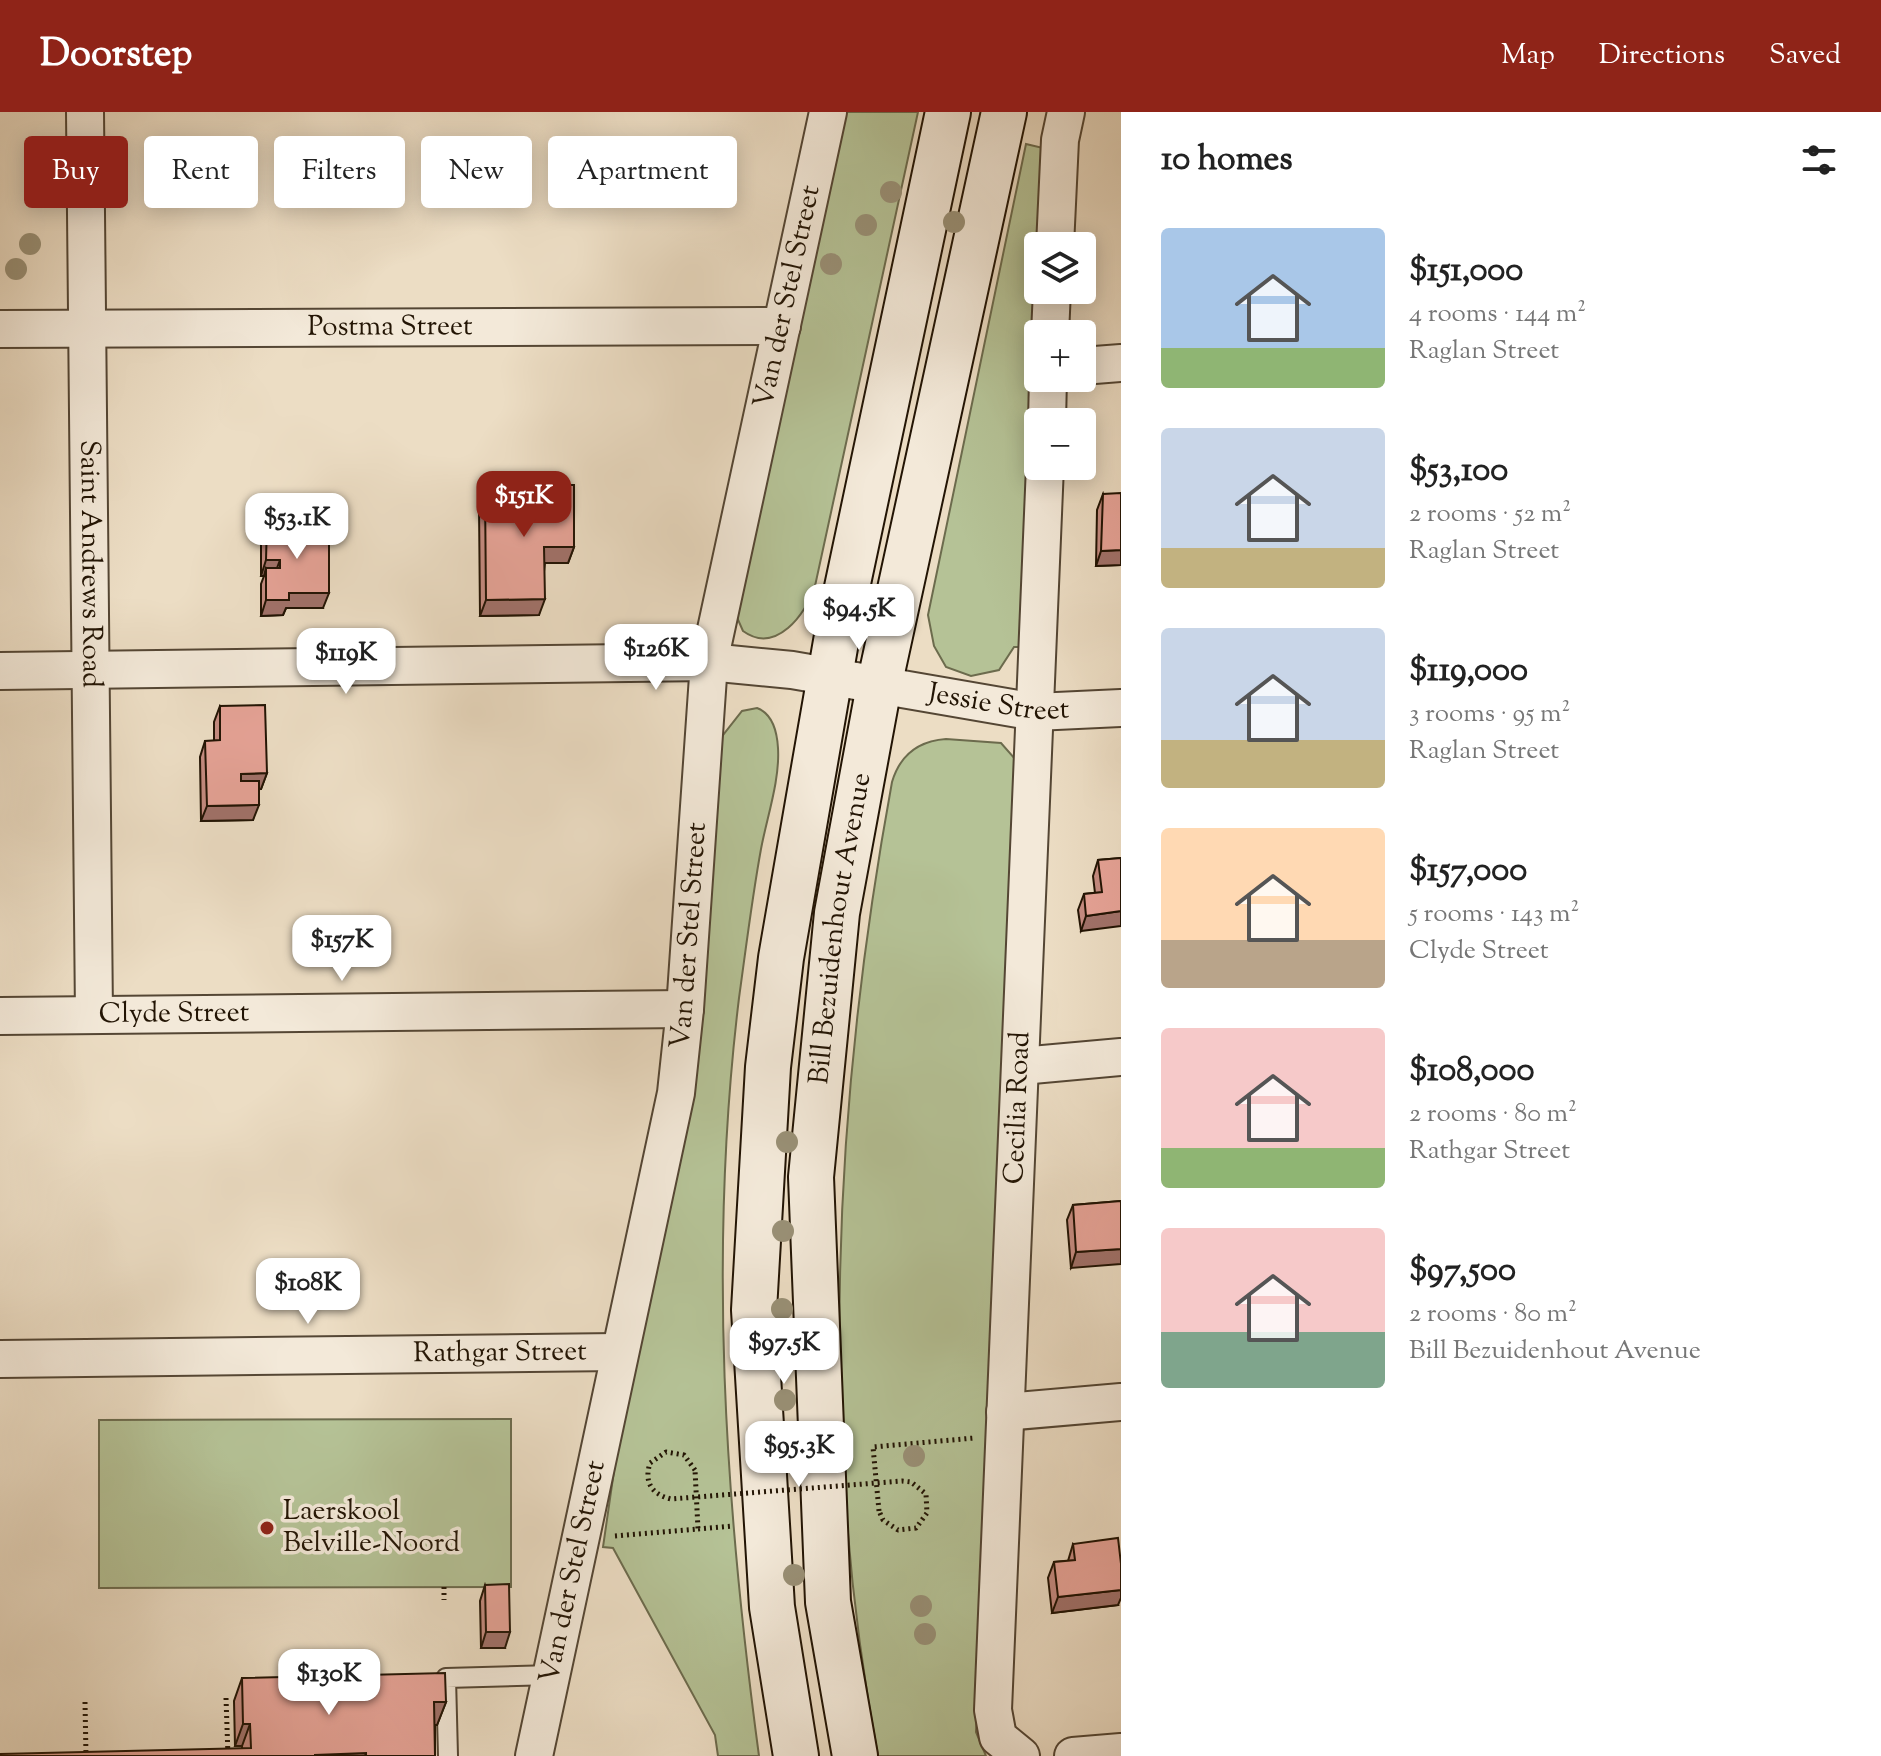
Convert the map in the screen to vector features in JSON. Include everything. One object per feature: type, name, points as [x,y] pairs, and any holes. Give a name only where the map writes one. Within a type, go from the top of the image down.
[{"type":"main road","name":"Bill Bezuidenhout Avenue","points":[[796,1756],[772,1607],[754,1310],[770,1052],[781,958],[830,677],[948,112]]},
{"type":"main road","name":"Bill Bezuidenhout Avenue","points":[[855,1756],[828,1602],[811,1177],[837,913],[879,686],[1004,112]]},
{"type":"street","name":"Saint Andrews Road","points":[[85,112],[94,1015]]},
{"type":"street","name":"Van der Stel Street","points":[[534,1756],[618,1352],[676,1093],[685,1009],[709,662],[828,112]]},
{"type":"street","points":[[1056,232],[1060,140],[1066,112]]},
{"type":"street","name":"Postma Street","points":[[0,329],[782,326]]},
{"type":"street","points":[[1096,365],[1121,363]]},
{"type":"street","name":"Cecilia Road","points":[[1014,1752],[998,1737],[993,1710],[995,1425],[1021,1066],[1044,480]]},
{"type":"street","name":"Jessie Street","points":[[0,671],[709,662],[830,677],[1035,712],[1121,708]]},
{"type":"street","name":"Clyde Street","points":[[0,1016],[685,1009]]},
{"type":"street","points":[[1021,1066],[1121,1057]]},
{"type":"street","name":"Rathgar Street","points":[[0,1359],[618,1352]]},
{"type":"street","points":[[995,1425],[1121,1402]]},
{"type":"street","points":[[1073,1756],[1121,1752]]},
{"type":"lane","points":[[448,1756],[446,1678],[553,1675]]},
{"type":"path","points":[[698,1529],[695,1470],[684,1455],[666,1452],[650,1463],[648,1482],[653,1491],[671,1499],[902,1481],[911,1482],[926,1494],[927,1513],[916,1528],[898,1530],[883,1520],[879,1511],[873,1447],[995,1425]]},
{"type":"path","points":[[602,1537],[739,1526]]},
{"type":"path","points":[[444,1587],[444,1600]]},
{"type":"path","points":[[226,1698],[228,1756]]},
{"type":"path","points":[[85,1702],[86,1756]]},
{"type":"green space","points":[[844,112],[918,112],[815,586],[805,608],[788,628],[767,638],[755,637],[743,631],[735,613]]},
{"type":"green space","points":[[1026,144],[1043,148],[1039,232],[1024,232],[1024,304],[1036,304],[1035,320],[1024,320],[1024,392],[1032,392],[1032,408],[1024,408],[1024,480],[1028,480],[1021,647],[1014,647],[999,670],[971,676],[946,667],[934,646],[928,615]]},
{"type":"green space","points":[[757,708],[767,714],[773,724],[778,760],[758,867],[739,998],[724,1188],[723,1283],[725,1378],[737,1567],[759,1756],[718,1756],[715,1735],[613,1548],[603,1547],[720,739],[742,711]]},
{"type":"green space","points":[[946,739],[1001,743],[1016,760],[976,1732],[986,1756],[878,1756],[859,1635],[846,1513],[840,1391],[840,1269],[846,1147],[856,1025],[892,782],[900,764],[912,751],[927,743]]},
{"type":"green space","points":[[511,1419],[511,1587],[99,1588],[99,1420]]},
{"type":"building","points":[[545,485],[574,485],[574,547],[544,547],[545,599],[486,600],[485,489],[531,489],[531,496],[545,496]]},
{"type":"building","points":[[1121,493],[1121,550],[1101,551],[1103,494]]},
{"type":"building","points":[[267,523],[295,523],[295,528],[329,528],[329,593],[289,593],[289,600],[266,600],[266,568],[280,568],[280,560],[266,560]]},
{"type":"building","points":[[265,705],[267,773],[241,774],[241,781],[259,781],[259,805],[207,806],[205,741],[220,740],[220,706]]},
{"type":"building","points":[[1121,858],[1121,911],[1086,916],[1084,894],[1102,892],[1098,860]]},
{"type":"building","points":[[1121,1201],[1121,1249],[1076,1252],[1073,1205]]},
{"type":"building","points":[[1118,1538],[1121,1590],[1058,1597],[1054,1562],[1075,1560],[1073,1544]]},
{"type":"building","points":[[509,1584],[510,1632],[486,1632],[485,1585]]},
{"type":"building","points":[[445,1673],[446,1702],[434,1702],[435,1756],[366,1756],[366,1753],[315,1756],[0,1756],[251,1748],[250,1724],[243,1724],[242,1678]]},
{"type":"place","name":"Laerskool Belville-Noord","points":[[267,1528]]}]
